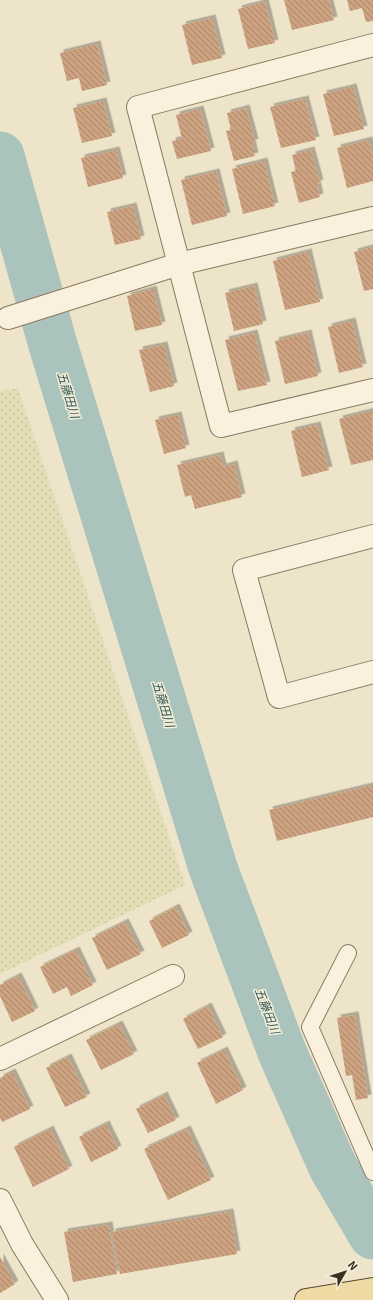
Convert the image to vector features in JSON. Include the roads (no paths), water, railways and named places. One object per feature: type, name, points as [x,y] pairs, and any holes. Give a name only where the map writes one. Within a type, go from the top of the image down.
[{"type":"main road","points":[[306,1300],[368,1290]]},
{"type":"street","points":[[373,45],[138,107],[221,426],[373,390]]},
{"type":"street","points":[[8,318],[179,264],[373,218]]},
{"type":"street","points":[[373,536],[244,570],[279,697],[373,672]]},
{"type":"street","points":[[0,1059],[173,976]]},
{"type":"street","points":[[0,1200],[22,1244],[57,1300]]},
{"type":"lane","points":[[348,953],[310,1027],[373,1172]]},
{"type":"waterway","name":"五藤田川","points":[[0,156],[53,345],[213,868],[282,1052],[333,1167],[373,1235]]}]
